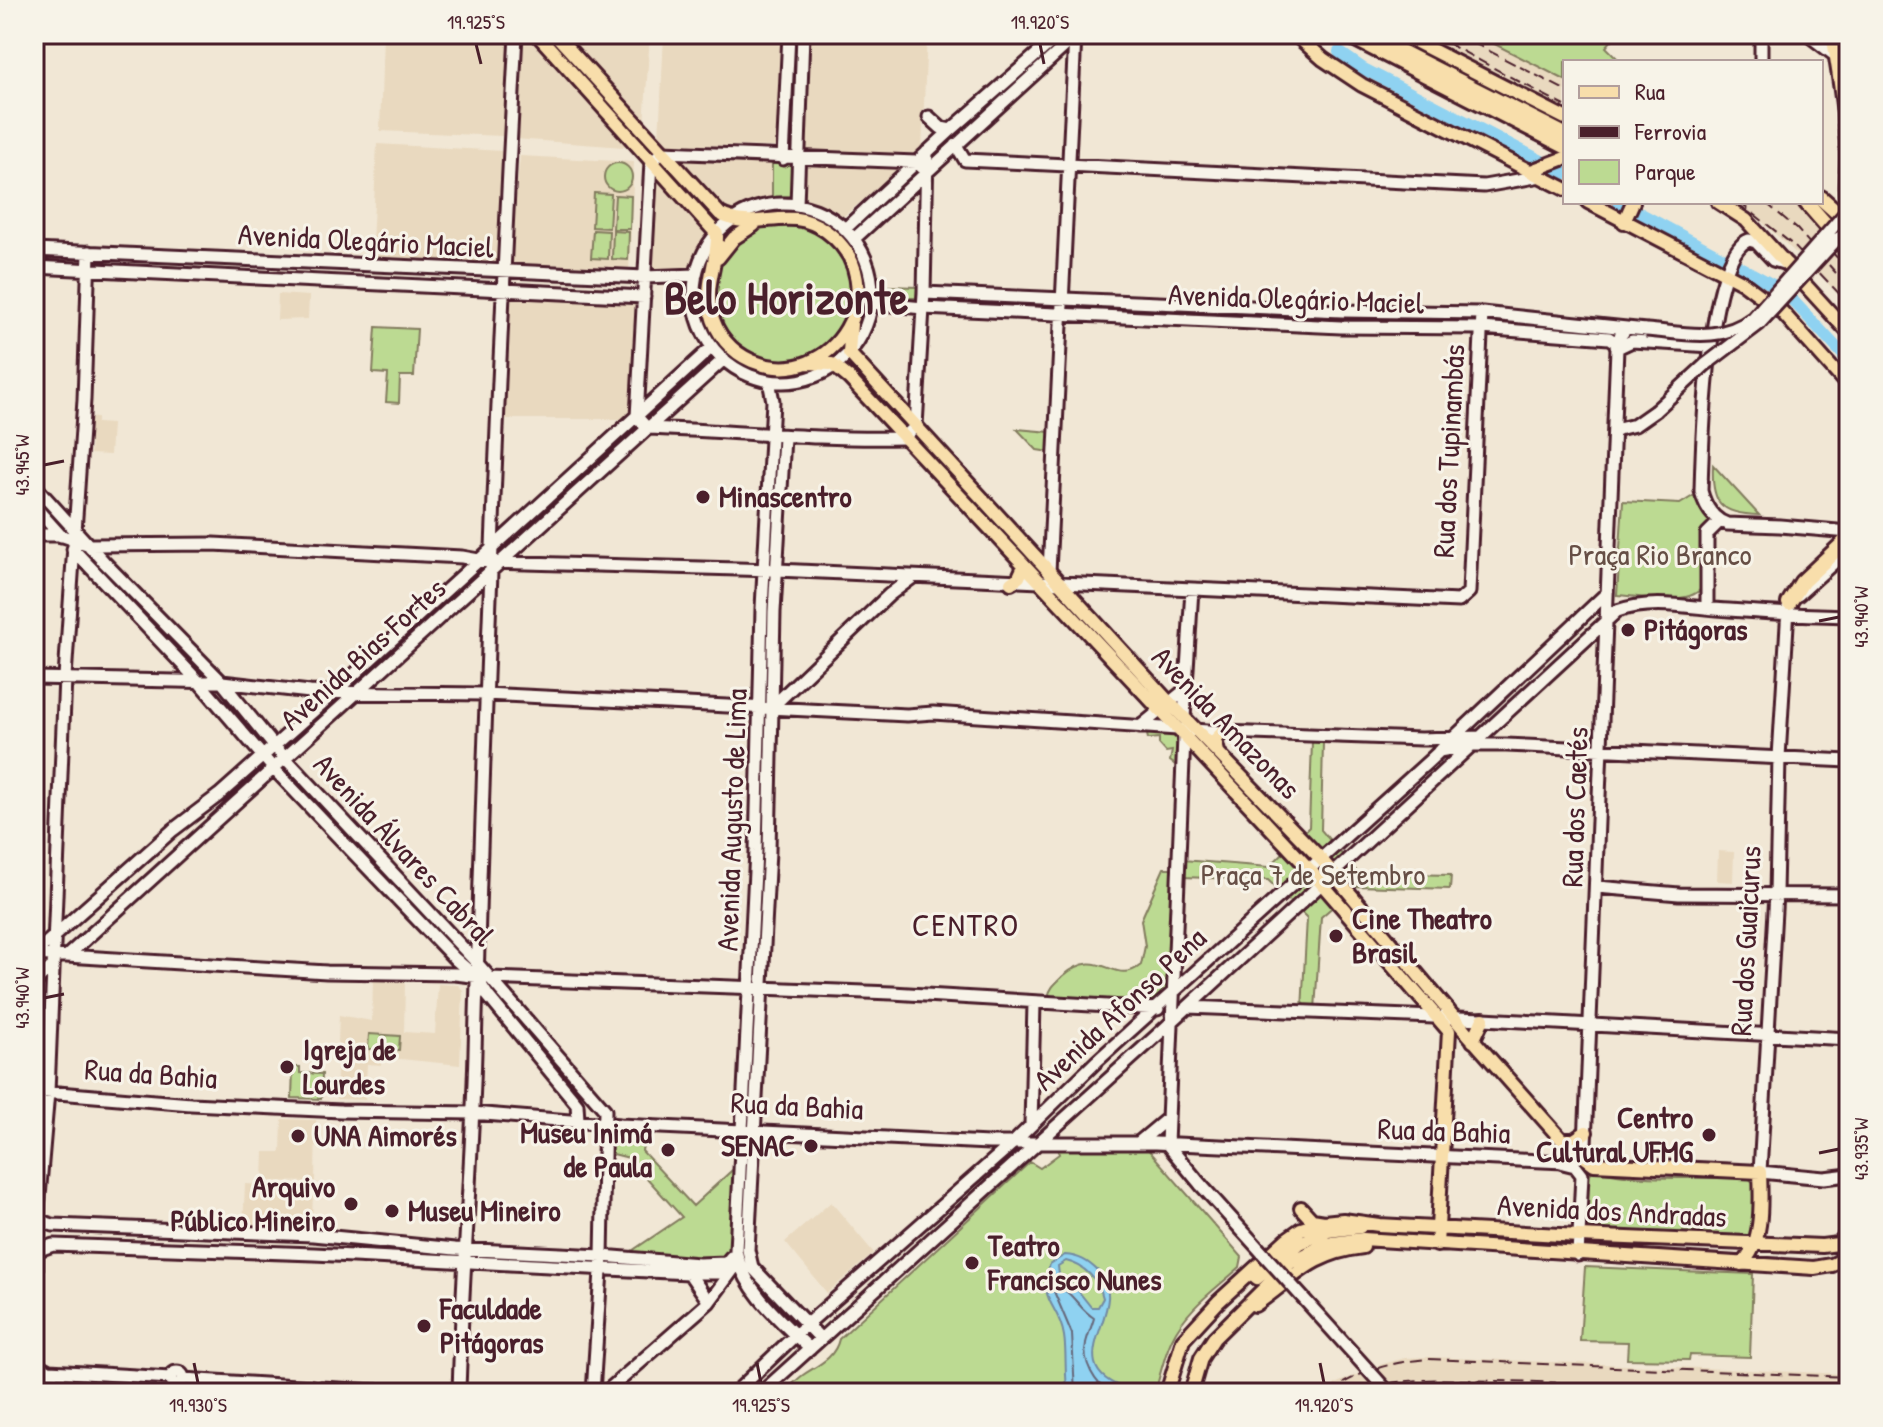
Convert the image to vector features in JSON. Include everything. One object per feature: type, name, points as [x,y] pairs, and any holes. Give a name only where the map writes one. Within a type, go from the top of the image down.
[{"type":"highway","points":[[1330,34],[1342,40],[1366,40],[1563,145]]},
{"type":"highway","points":[[1346,34],[1366,40],[1563,134]]},
{"type":"highway","points":[[1823,200],[1849,223]]},
{"type":"highway","points":[[1808,204],[1849,251]]},
{"type":"highway","points":[[1788,609],[1802,582],[1849,535]]},
{"type":"main road","points":[[537,34],[717,234],[717,251],[708,289],[709,303],[719,332],[727,344],[743,357],[760,364],[779,367],[807,363],[835,365]]},
{"type":"main road","points":[[555,34],[720,214],[744,223],[787,217],[805,221],[826,231],[839,243],[850,259],[858,283],[849,353]]},
{"type":"main road","points":[[1295,34],[1323,59],[1362,85],[1553,173]]},
{"type":"main road","points":[[1401,34],[1544,106],[1563,120]]},
{"type":"main road","points":[[1832,34],[1843,91],[1848,164],[1845,192],[1849,206]]},
{"type":"main road","points":[[1843,34],[1849,71]]},
{"type":"main road","points":[[1595,204],[1628,213],[1727,271],[1782,312],[1849,387]]},
{"type":"main road","points":[[1721,204],[1746,220],[1849,333]]},
{"type":"main road","points":[[713,268],[734,238],[763,221]]},
{"type":"main road","points":[[807,363],[832,348],[851,324]]},
{"type":"main road","name":"Avenida Amazonas","points":[[849,353],[1060,584],[1164,707]]},
{"type":"main road","name":"Avenida Amazonas","points":[[835,365],[1040,584],[1185,728],[1437,1018]]},
{"type":"main road","points":[[1011,583],[1019,577],[1024,566]]},
{"type":"main road","name":"Avenida Amazonas","points":[[1185,728],[1218,752],[1321,859],[1473,1041],[1562,1140],[1580,1155]]},
{"type":"main road","points":[[1218,752],[1215,740],[1223,732]]},
{"type":"main road","points":[[1437,1018],[1449,1031],[1450,1038],[1437,1245]]},
{"type":"main road","points":[[1473,1041],[1483,1019]]},
{"type":"main road","points":[[1562,1140],[1574,1140],[1586,1132]]},
{"type":"main road","points":[[1580,1155],[1594,1164],[1760,1172]]},
{"type":"main road","name":"Rua dos Guaicurus","points":[[1756,1244],[1760,1172]]},
{"type":"main road","points":[[1759,1207],[1766,1231],[1771,1237],[1787,1244]]},
{"type":"main road","points":[[1301,1208],[1312,1220],[1324,1222]]},
{"type":"main road","name":"Avenida dos Andradas","points":[[1264,1280],[1287,1239],[1301,1229],[1343,1220],[1379,1225],[1756,1244],[1822,1246],[1847,1240]]},
{"type":"main road","name":"Avenida dos Andradas","points":[[1191,1393],[1201,1358],[1214,1338],[1286,1253],[1328,1231],[1379,1225]]},
{"type":"main road","name":"Avenida dos Andradas","points":[[1167,1393],[1183,1340],[1218,1302],[1327,1254],[1387,1242],[1814,1268],[1832,1265],[1849,1257]]},
{"type":"main road","points":[[1741,1264],[1756,1244]]},
{"type":"street","points":[[459,1393],[472,1113],[490,564],[516,34]]},
{"type":"street","points":[[783,159],[789,34]]},
{"type":"street","points":[[797,205],[803,34]]},
{"type":"street","points":[[846,228],[1060,34]]},
{"type":"street","points":[[1761,34],[1761,60]]},
{"type":"street","points":[[1807,34],[1836,56]]},
{"type":"street","points":[[855,238],[1076,35]]},
{"type":"street","points":[[1049,572],[1076,35]]},
{"type":"street","points":[[1843,91],[1849,122]]},
{"type":"street","points":[[929,117],[941,128],[951,130]]},
{"type":"street","points":[[956,145],[965,160],[1484,186],[1553,173]]},
{"type":"street","points":[[927,152],[927,172],[924,293],[916,426],[903,438],[784,437],[647,428],[637,417],[651,162],[662,152],[916,162],[927,172]]},
{"type":"street","points":[[797,205],[831,217],[855,238],[869,269],[872,303],[867,324],[849,353],[835,365],[802,381],[769,381],[738,370],[712,347],[699,323],[695,307],[696,275],[706,247],[732,219],[764,206],[797,205]]},
{"type":"street","name":"Avenida Olegário Maciel","points":[[924,293],[1327,310],[1482,313],[1626,329],[1725,333],[1740,328],[1753,318],[1849,206]]},
{"type":"street","points":[[1614,430],[1635,425],[1655,411],[1705,365],[1759,324],[1837,239],[1849,233]]},
{"type":"street","points":[[1715,517],[1701,491],[1703,433],[1711,346],[1727,271],[1738,247],[1752,240],[1773,260],[1787,264]]},
{"type":"street","name":"Avenida Olegário Maciel","points":[[34,250],[504,272],[645,277],[696,275]]},
{"type":"street","points":[[35,1393],[36,1175],[48,1092],[65,677],[84,400],[89,252]]},
{"type":"street","name":"Avenida Olegário Maciel","points":[[34,267],[644,297]]},
{"type":"street","points":[[1783,284],[1811,267]]},
{"type":"street","name":"Avenida Olegário Maciel","points":[[872,303],[1341,327],[1481,328],[1609,338],[1617,348],[1632,341],[1711,346]]},
{"type":"street","name":"Rua dos Tupinambás","points":[[1192,589],[1459,601],[1469,592],[1482,313]]},
{"type":"street","name":"Rua dos Caetés","points":[[1580,1155],[1586,1132],[1617,348],[1620,336],[1626,329]]},
{"type":"street","points":[[492,548],[712,347]]},
{"type":"street","name":"Avenida Bias Fortes","points":[[34,954],[173,830],[219,795],[315,709],[490,564],[724,359]]},
{"type":"street","name":"Avenida Augusto de Lima","points":[[741,1254],[755,989],[769,851],[766,707],[773,401],[769,381]]},
{"type":"street","name":"Avenida Augusto de Lima","points":[[770,570],[784,437]]},
{"type":"street","name":"Avenida Álvares Cabral","points":[[34,485],[75,540],[86,564],[199,682],[273,768],[455,959],[476,977],[488,996],[577,1104],[578,1120]]},
{"type":"street","name":"Avenida Álvares Cabral","points":[[34,506],[60,535],[90,545],[222,682],[274,746],[477,963],[605,1117]]},
{"type":"street","points":[[1715,517],[1849,535]]},
{"type":"street","points":[[1707,608],[1707,534],[1715,517]]},
{"type":"street","points":[[34,535],[60,535]]},
{"type":"street","points":[[86,564],[90,545],[228,545],[353,550],[490,564],[770,570],[1192,589],[1185,690],[1167,1144],[1389,1393]]},
{"type":"street","points":[[1788,609],[1849,549]]},
{"type":"street","name":"Avenida Bias Fortes","points":[[34,983],[355,693],[490,564]]},
{"type":"street","points":[[886,576],[890,584],[889,595]]},
{"type":"street","points":[[766,707],[889,595],[913,577]]},
{"type":"street","name":"Avenida Afonso Pena","points":[[735,1393],[806,1325],[1013,1143],[1097,1061],[1429,761],[1606,594]]},
{"type":"street","name":"Avenida Afonso Pena","points":[[761,1393],[1039,1142],[1055,1133],[1617,611],[1631,606],[1660,604],[1788,609],[1849,616]]},
{"type":"street","name":"Rua dos Guaicurus","points":[[1760,1172],[1788,609]]},
{"type":"street","points":[[1584,641],[1594,641],[1603,652]]},
{"type":"street","points":[[34,678],[222,682],[310,692],[485,694],[907,715],[933,713],[1223,732],[1451,739],[1506,745],[1849,761]]},
{"type":"street","points":[[1140,727],[1185,690]]},
{"type":"street","points":[[310,692],[315,698],[315,709]]},
{"type":"street","points":[[1495,722],[1498,739],[1506,745]]},
{"type":"street","points":[[1421,739],[1429,761]]},
{"type":"street","points":[[1439,751],[1477,741]]},
{"type":"street","points":[[1597,887],[1679,894],[1849,895]]},
{"type":"street","points":[[34,954],[327,972],[455,974],[489,978],[1026,1000],[1034,1003],[1042,1000],[1158,1009]]},
{"type":"street","points":[[1031,1125],[1034,1003]]},
{"type":"street","points":[[1130,1007],[1139,1015],[1137,1027]]},
{"type":"street","points":[[1188,1007],[1849,1039]]},
{"type":"street","points":[[1152,1040],[1164,1042],[1170,1052]]},
{"type":"street","name":"Rua da Bahia","points":[[34,1091],[305,1110],[472,1113],[578,1120],[605,1117],[750,1129],[1039,1142]]},
{"type":"street","points":[[593,1393],[602,1262],[605,1117]]},
{"type":"street","points":[[1138,1143],[1168,1118]]},
{"type":"street","name":"Rua da Bahia","points":[[1031,1125],[1055,1133],[1138,1143],[1558,1161]]},
{"type":"street","points":[[1179,1160],[1194,1146]]},
{"type":"street","points":[[1558,1161],[1569,1161],[1580,1155]]},
{"type":"street","points":[[1558,1161],[1575,1166],[1582,1175],[1578,1255]]},
{"type":"street","points":[[1760,1172],[1824,1178],[1849,1175]]},
{"type":"street","points":[[37,1220],[53,1225],[313,1235],[689,1273],[726,1273],[750,1283]]},
{"type":"street","points":[[36,1251],[53,1245],[464,1262],[717,1265],[741,1254]]},
{"type":"street","points":[[605,1393],[709,1302],[741,1254]]},
{"type":"street","points":[[741,1254],[750,1283],[767,1306],[810,1349]]},
{"type":"street","points":[[741,1254],[820,1338]]},
{"type":"street","points":[[689,1273],[709,1302]]},
{"type":"street","points":[[35,1367],[49,1371],[411,1393]]},
{"type":"street","points":[[35,1383],[39,1376],[49,1371]]},
{"type":"shaded area","points":[[383,34],[510,34],[503,136],[380,131]]},
{"type":"shaded area","points":[[521,34],[529,34],[627,139],[624,147],[515,139]]},
{"type":"shaded area","points":[[567,34],[650,34],[644,125]]},
{"type":"shaded area","points":[[664,34],[781,34],[776,147],[663,144],[659,139]]},
{"type":"shaded area","points":[[806,34],[927,34],[922,150],[913,157],[802,155]]},
{"type":"shaded area","points":[[1422,34],[1592,34],[1619,60],[1563,60],[1563,108]]},
{"type":"shaded area","points":[[377,144],[503,151],[499,267],[371,263]]},
{"type":"shaded area","points":[[520,156],[634,162],[629,273],[509,269]]},
{"type":"shaded area","points":[[687,158],[772,159],[772,197],[745,203],[727,213],[682,163]]},
{"type":"shaded area","points":[[805,163],[895,165],[899,171],[841,218],[804,202]]},
{"type":"shaded area","points":[[661,179],[708,229],[691,270],[649,272],[657,181]]},
{"type":"shaded area","points":[[1735,204],[1796,204],[1849,261],[1849,307],[1824,279],[1760,220]]},
{"type":"shaded area","points":[[278,294],[309,296],[308,319],[277,320]]},
{"type":"shaded area","points":[[506,296],[636,302],[634,410],[626,419],[499,419]]},
{"type":"shaded area","points":[[88,417],[97,418],[97,423],[112,424],[110,455],[90,454],[91,443],[86,443]]},
{"type":"shaded area","points":[[1718,851],[1734,852],[1733,882],[1717,881]]},
{"type":"shaded area","points":[[373,980],[405,982],[404,1032],[435,1034],[438,984],[458,985],[463,990],[460,1065],[381,1057],[381,1065],[367,1064],[365,1100],[336,1099],[339,1015],[372,1021]]},
{"type":"shaded area","name":"UNA Aimorés","points":[[282,1119],[316,1120],[315,1182],[263,1181],[264,1152],[281,1152]]},
{"type":"shaded area","points":[[245,1184],[313,1187],[312,1228],[243,1226]]},
{"type":"shaded area","points":[[831,1202],[874,1253],[827,1293],[785,1242]]},
{"type":"shaded area","points":[[1405,1358],[1849,1374],[1849,1393],[1323,1393],[1337,1383],[1379,1365]]},
{"type":"green space","points":[[1475,34],[1592,34],[1599,40],[1595,34],[1606,34],[1612,40],[1606,47],[1619,60],[1563,60],[1563,79]]},
{"type":"green space","points":[[772,159],[794,161],[793,196],[772,197]]},
{"type":"green space","points":[[618,163],[628,167],[632,177],[628,187],[618,191],[608,187],[604,177],[608,167]]},
{"type":"green space","points":[[594,193],[611,194],[609,228],[592,227]]},
{"type":"green space","points":[[615,195],[631,196],[630,229],[613,229]]},
{"type":"green space","points":[[783,224],[810,229],[832,244],[847,266],[852,293],[847,320],[832,342],[810,357],[783,362],[756,357],[734,342],[719,320],[714,293],[719,266],[734,244],[756,229]]},
{"type":"green space","points":[[593,230],[609,231],[608,259],[591,258]]},
{"type":"green space","points":[[613,231],[629,232],[628,260],[612,259]]},
{"type":"green space","points":[[880,279],[887,286],[917,287],[916,298],[879,298]]},
{"type":"green space","points":[[376,327],[417,329],[414,376],[400,376],[399,403],[386,402],[388,374],[373,373]]},
{"type":"green space","points":[[1017,429],[1050,432],[1050,452],[1037,450]]},
{"type":"green space","points":[[1713,465],[1759,515],[1735,512],[1721,504],[1714,489]]},
{"type":"green space","name":"Praça Rio Branco","points":[[1693,496],[1713,520],[1702,533],[1701,589],[1673,599],[1617,595],[1623,501],[1680,504]]},
{"type":"green space","points":[[1176,728],[1184,737],[1178,767],[1170,761],[1172,751],[1166,752],[1159,744],[1159,738],[1148,739],[1146,730]]},
{"type":"green space","name":"Praça 7 de Setembro","points":[[1312,742],[1323,743],[1321,830],[1358,873],[1451,875],[1450,889],[1357,886],[1321,917],[1315,1010],[1302,1010],[1307,918],[1268,880],[1182,877],[1183,860],[1269,867],[1309,827]]},
{"type":"green space","points":[[1164,868],[1179,868],[1172,993],[1160,1006],[1051,1001],[1048,997],[1052,988],[1076,967],[1097,964],[1122,972],[1141,965],[1145,946],[1141,920]]},
{"type":"green space","points":[[369,1034],[400,1036],[399,1050],[368,1049]]},
{"type":"green space","points":[[293,1067],[300,1067],[300,1073],[322,1074],[321,1099],[292,1098]]},
{"type":"green space","points":[[605,1123],[646,1126],[642,1151],[693,1206],[742,1161],[736,1250],[726,1263],[623,1257],[682,1217],[629,1158],[605,1152]]},
{"type":"green space","points":[[1056,1146],[1146,1147],[1242,1257],[1240,1267],[1202,1300],[1178,1328],[1155,1393],[783,1393],[830,1356],[839,1339],[1030,1162],[1040,1168],[1059,1154]]},
{"type":"green space","points":[[1594,1169],[1630,1176],[1749,1178],[1755,1185],[1753,1233],[1751,1237],[1586,1229],[1588,1176]]},
{"type":"green space","points":[[1585,1267],[1753,1274],[1750,1357],[1690,1355],[1689,1360],[1627,1359],[1628,1342],[1580,1341]]},
{"type":"water","points":[[1065,1255],[1083,1260],[1098,1271],[1107,1286],[1108,1302],[1094,1352],[1096,1367],[1107,1380],[1131,1393],[1068,1393],[1064,1336],[1047,1295],[1050,1264]],"holes":[[[1066,1261],[1085,1270],[1098,1285],[1103,1298],[1098,1307],[1091,1307],[1075,1287],[1059,1275],[1058,1266]]]},
{"type":"waterway","points":[[1339,52],[1362,68],[1563,172]]},
{"type":"waterway","points":[[1623,204],[1784,291],[1849,361]]},
{"type":"railway","points":[[1430,34],[1563,105]]},
{"type":"railway","points":[[1456,34],[1563,89]]},
{"type":"railway","points":[[1742,204],[1793,245],[1849,304]]},
{"type":"railway","points":[[1767,204],[1797,229],[1836,273]]},
{"type":"railway","points":[[1829,249],[1849,270]]},
{"type":"railway","points":[[1328,1393],[1375,1369],[1428,1359],[1849,1377]]},
{"type":"railway","points":[[1353,1393],[1390,1383],[1442,1380],[1741,1393]]},
{"type":"place","name":"Minascentro","points":[[703,497]]},
{"type":"place","name":"Pitágoras","points":[[1628,630]]},
{"type":"place","name":"Cine Theatro Brasil","points":[[1336,936]]},
{"type":"place","name":"Igreja de Lourdes","points":[[287,1067]]},
{"type":"place","name":"Centro Cultural UFMG","points":[[1709,1135]]},
{"type":"place","name":"UNA Aimorés","points":[[298,1136]]},
{"type":"place","name":"SENAC","points":[[811,1146]]},
{"type":"place","name":"Museu Inimá de Paula","points":[[668,1150]]},
{"type":"place","name":"Arquivo Público Mineiro","points":[[351,1204]]},
{"type":"place","name":"Museu Mineiro","points":[[392,1211]]},
{"type":"place","name":"Teatro Francisco Nunes","points":[[972,1263]]},
{"type":"place","name":"Faculdade Pitágoras","points":[[424,1326]]},
{"type":"district","name":"Belo Horizonte","points":[[786,298]]},
{"type":"district","name":"CENTRO","points":[[966,925]]}]
